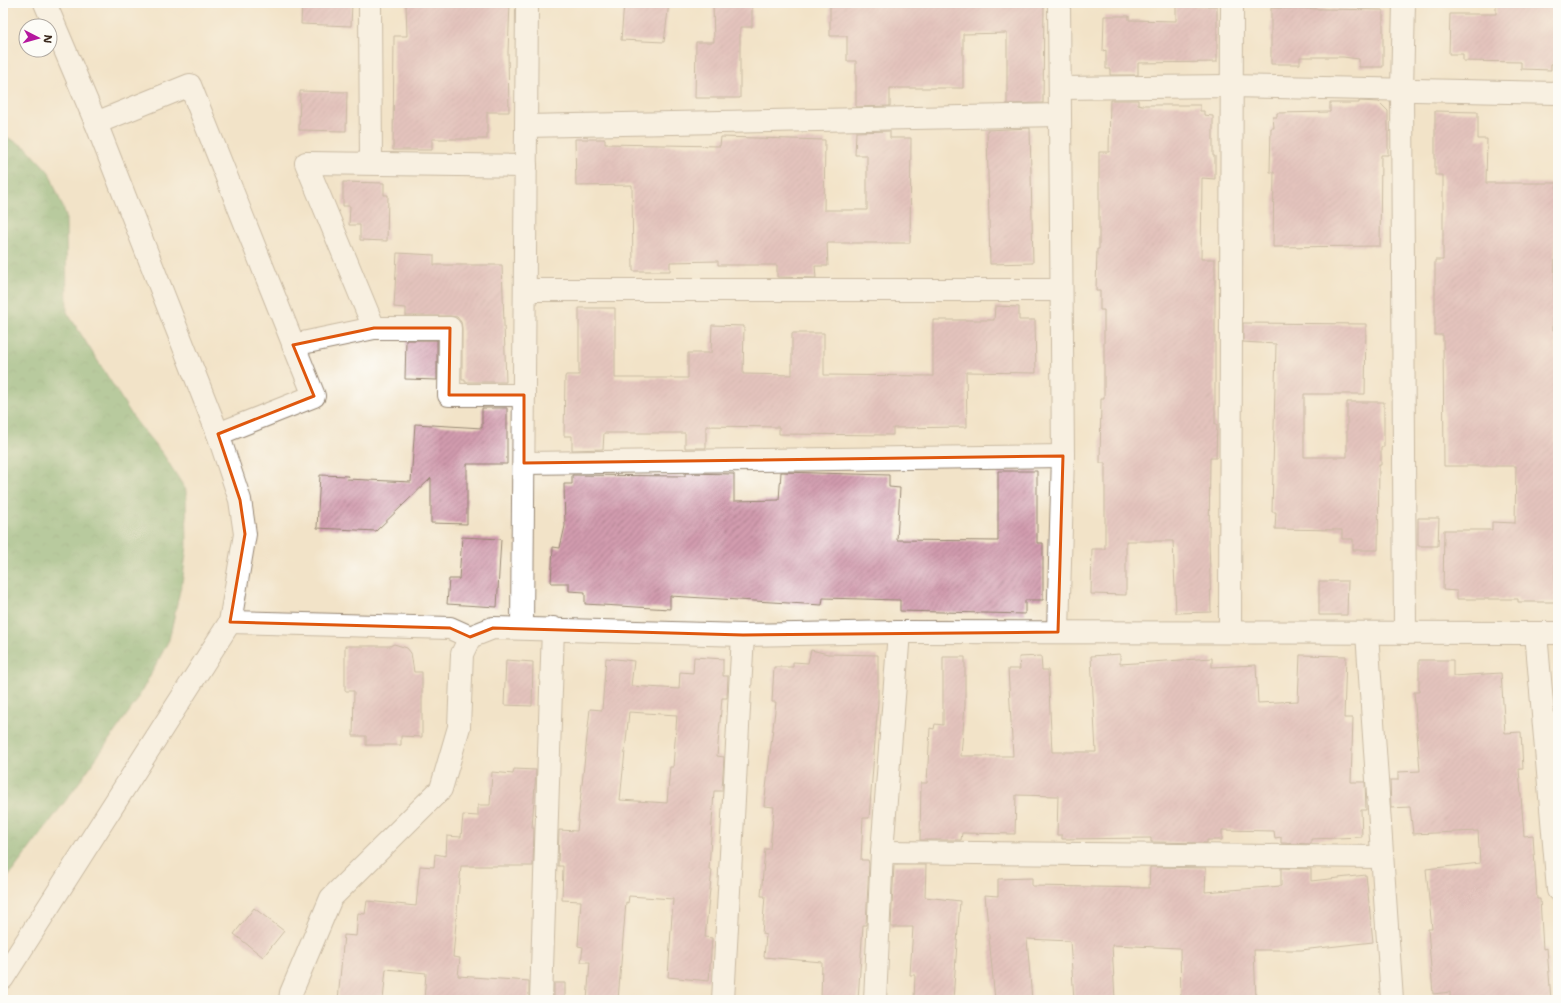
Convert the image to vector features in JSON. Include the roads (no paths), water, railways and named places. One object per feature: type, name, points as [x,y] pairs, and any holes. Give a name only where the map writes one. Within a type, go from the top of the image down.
[{"type":"street","points":[[3,978],[230,622],[245,534],[240,500],[218,434],[96,123],[45,3]]},
{"type":"street","points":[[370,3],[371,163]]},
{"type":"street","points":[[522,628],[527,3]]},
{"type":"street","points":[[1058,632],[1062,456],[1059,3]]},
{"type":"street","points":[[1230,632],[1230,86],[1232,3]]},
{"type":"street","points":[[1404,3],[1402,90],[1405,632]]},
{"type":"street","points":[[96,123],[190,85],[314,396],[218,434]]},
{"type":"street","points":[[1060,88],[1230,86],[1558,93]]},
{"type":"street","points":[[526,126],[1059,115]]},
{"type":"street","points":[[374,328],[306,163],[526,166]]},
{"type":"street","points":[[525,290],[1061,290]]},
{"type":"street","points":[[293,345],[374,328],[450,328],[449,395],[524,395]]},
{"type":"street","points":[[524,463],[1062,456]]},
{"type":"street","points":[[230,622],[450,628],[470,637]]},
{"type":"street","points":[[290,1000],[291,993],[313,939],[332,898],[441,789],[459,727],[462,654],[470,637],[493,628],[553,628],[743,635],[899,632],[1558,633]]},
{"type":"street","points":[[541,1000],[553,628]]},
{"type":"street","points":[[875,1000],[882,852],[899,632]]},
{"type":"street","points":[[1367,632],[1392,1000]]},
{"type":"street","points":[[1536,633],[1558,890]]},
{"type":"street","points":[[723,1000],[743,635]]},
{"type":"street","points":[[882,852],[1382,857]]}]
